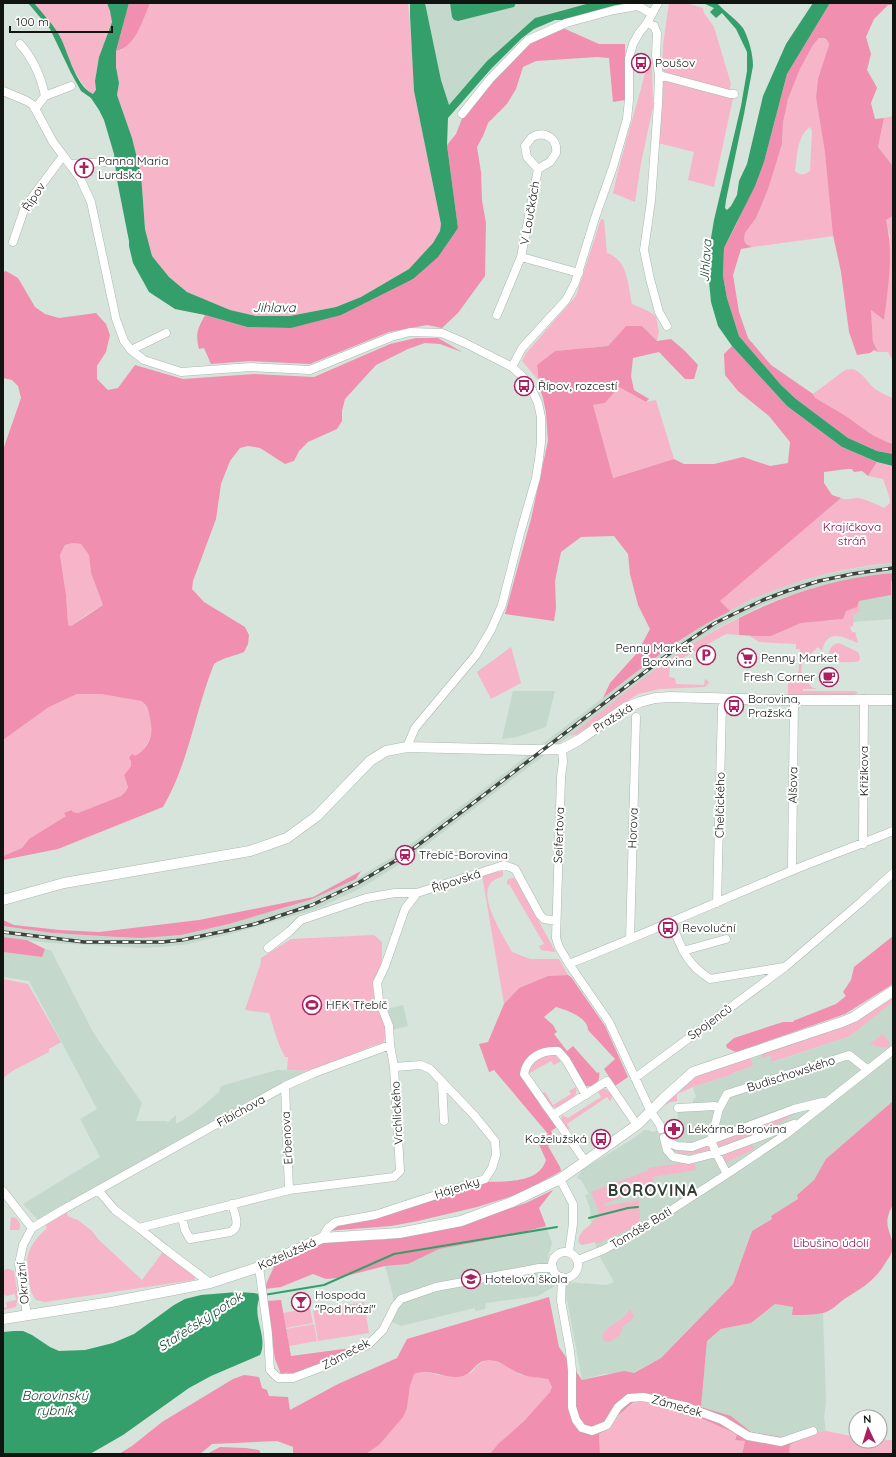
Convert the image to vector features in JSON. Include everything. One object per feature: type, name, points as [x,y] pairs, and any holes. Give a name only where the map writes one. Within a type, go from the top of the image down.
[{"type":"main road","name":"Pražská","points":[[3,900],[64,883],[250,851],[288,838],[317,816],[365,765],[386,751],[407,747],[530,750],[562,749],[579,740],[626,708],[655,698],[893,700]]},
{"type":"main road","name":"Koželužská","points":[[3,1319],[111,1302],[210,1283],[259,1267],[322,1238],[399,1233],[461,1221],[512,1202],[560,1179],[637,1125],[693,1072],[842,1022],[854,1017],[893,991]]},
{"type":"street","points":[[512,367],[522,348],[566,300],[579,273],[627,119],[629,100],[629,58],[633,44],[658,3]]},
{"type":"street","points":[[462,114],[490,79],[528,40],[566,23],[614,10],[637,6],[652,14]]},
{"type":"street","points":[[647,23],[654,26],[657,33],[656,56],[659,75],[651,201],[644,250],[659,312],[667,326]]},
{"type":"street","points":[[20,44],[26,50],[42,78],[45,96]]},
{"type":"street","points":[[659,75],[734,94]]},
{"type":"street","points":[[35,109],[45,96],[72,86]]},
{"type":"street","points":[[3,91],[27,100],[35,109],[53,142],[80,178],[91,202],[116,319],[124,340],[131,350],[144,360],[181,372],[250,367],[310,370],[391,337],[410,332],[442,333],[453,337],[512,367],[522,376],[532,390],[538,403],[542,424],[536,478],[502,605],[491,630],[476,655],[415,728],[407,747]]},
{"type":"street","name":"V Loučkách","points":[[543,134],[550,137],[554,143],[556,153],[550,162],[538,168],[527,157],[525,146],[532,137],[543,134]]},
{"type":"street","name":"Řípov","points":[[13,242],[25,207],[63,156]]},
{"type":"street","points":[[70,164],[107,162]]},
{"type":"street","name":"V Loučkách","points":[[497,315],[522,257],[538,168]]},
{"type":"street","name":"V Loučkách","points":[[522,257],[579,273]]},
{"type":"street","points":[[131,350],[166,333]]},
{"type":"street","name":"Křižíkova","points":[[863,844],[864,699]]},
{"type":"street","name":"Alšova","points":[[792,870],[794,700]]},
{"type":"street","name":"Chelčického","points":[[717,903],[722,707]]},
{"type":"street","name":"Horova","points":[[630,940],[636,717]]},
{"type":"street","name":"Seifertova","points":[[556,921],[561,777],[563,762],[562,749]]},
{"type":"street","points":[[569,964],[671,923],[792,870],[863,844],[893,831]]},
{"type":"street","name":"Řípovská","points":[[268,948],[290,931],[301,920],[366,898],[395,893],[417,893],[504,865],[515,869],[540,915],[544,919],[556,921]]},
{"type":"street","name":"Spojenců","points":[[635,1078],[786,967],[893,873]]},
{"type":"street","name":"Vrchlického","points":[[139,1228],[290,1190],[394,1177],[400,1171],[394,1067],[390,1045],[389,1026],[379,1000],[377,983],[385,966],[405,909],[417,893]]},
{"type":"street","points":[[556,921],[557,943],[569,964],[609,1022],[651,1112]]},
{"type":"street","points":[[671,923],[686,957],[696,968],[710,978],[786,967]]},
{"type":"street","points":[[683,951],[726,939]]},
{"type":"street","name":"Fibichova","points":[[32,1228],[284,1086],[314,1073],[390,1045]]},
{"type":"street","points":[[585,1161],[524,1074],[526,1066],[532,1058],[550,1050],[558,1051],[566,1060],[586,1094]]},
{"type":"street","name":"Tomáše Bati","points":[[578,1260],[603,1250],[648,1225],[727,1174],[785,1134],[893,1050]]},
{"type":"street","name":"Budischowského","points":[[719,1109],[727,1094],[849,1055],[868,1070]]},
{"type":"street","name":"Hájenky","points":[[322,1238],[328,1228],[336,1222],[375,1215],[485,1178],[492,1168],[496,1155],[495,1141],[474,1115],[430,1069],[421,1065],[394,1067]]},
{"type":"street","points":[[553,1115],[607,1081],[637,1125]]},
{"type":"street","points":[[442,1082],[444,1121]]},
{"type":"street","name":"Erbenova","points":[[284,1086],[290,1190]]},
{"type":"street","points":[[663,1136],[676,1146],[692,1147],[794,1110],[828,1101]]},
{"type":"street","points":[[678,1108],[715,1106],[719,1109],[711,1140],[727,1174]]},
{"type":"street","name":"Tomáše Bati","points":[[651,1112],[660,1126],[667,1150],[673,1157],[689,1160],[716,1153],[799,1122]]},
{"type":"street","points":[[560,1179],[573,1204],[573,1224],[569,1252]]},
{"type":"street","points":[[98,1190],[115,1210],[210,1283]]},
{"type":"street","points":[[3,1191],[32,1228]]},
{"type":"street","points":[[182,1217],[185,1230],[190,1240],[230,1232],[234,1230],[237,1222],[232,1204]]},
{"type":"street","name":"Okružní","points":[[27,1315],[19,1264],[23,1245],[32,1228]]},
{"type":"street","points":[[569,1252],[576,1256],[578,1260],[576,1273],[568,1278],[562,1278],[556,1274],[553,1268],[552,1263],[556,1256],[560,1253],[569,1252]]},
{"type":"street","name":"Zámeček","points":[[259,1267],[268,1334],[270,1370],[278,1378],[293,1378],[322,1367],[369,1344],[382,1330],[395,1306],[401,1299],[436,1286],[538,1268],[553,1268]]},
{"type":"street","name":"Zámeček","points":[[562,1278],[561,1301],[570,1357],[572,1407],[576,1420],[582,1428],[592,1431],[607,1425],[618,1407],[629,1398],[643,1397],[684,1406],[722,1420],[748,1436],[781,1442],[813,1431]]},
{"type":"shaded area","points":[[425,3],[590,3],[535,18],[487,61],[449,106],[441,80]]},
{"type":"shaded area","points":[[893,563],[893,573],[853,579],[821,586],[788,596],[765,604],[718,628],[669,660],[408,859],[361,888],[314,910],[231,934],[183,945],[162,947],[142,948],[51,943],[3,937],[3,926],[52,933],[118,937],[142,938],[181,935],[229,924],[310,900],[356,879],[402,851],[663,652],[713,619],[761,595],[785,586],[818,576],[851,569]]},
{"type":"shaded area","points":[[891,581],[893,581],[893,619],[852,622],[858,601],[890,595]]},
{"type":"shaded area","points":[[513,691],[555,691],[546,727],[517,737],[502,739]]},
{"type":"shaded area","points":[[45,949],[51,950],[94,1034],[142,1103],[136,1121],[168,1122],[176,1115],[176,1124],[204,1105],[219,1092],[221,1086],[277,1070],[312,1071],[40,1221],[23,1204],[100,1157],[80,1119],[97,1109],[29,981],[3,977],[3,952],[41,957]]},
{"type":"shaded area","points":[[893,1002],[893,1101],[827,1159],[814,1180],[797,1195],[799,1199],[771,1216],[772,1219],[752,1231],[733,1284],[661,1358],[633,1373],[604,1374],[582,1380],[564,1284],[566,1282],[607,1285],[614,1282],[597,1252],[595,1242],[582,1245],[578,1241],[583,1230],[591,1223],[590,1208],[585,1195],[589,1194],[581,1180],[577,1178],[582,1170],[634,1138],[644,1130],[652,1132],[670,1127],[678,1121],[678,1111],[693,1110],[693,1099],[696,1098],[693,1087],[753,1066],[751,1059],[761,1055],[770,1055],[773,1062],[850,1036]]},
{"type":"shaded area","points":[[403,1005],[408,1026],[391,1030],[386,1009]]},
{"type":"shaded area","name":"Hotelová škola","points":[[546,1226],[552,1243],[548,1257],[554,1271],[555,1286],[538,1296],[486,1303],[485,1309],[475,1311],[475,1308],[401,1326],[392,1322],[395,1309],[385,1266],[408,1264],[439,1249],[509,1236]]},
{"type":"shaded area","points":[[775,1304],[793,1307],[793,1315],[823,1313],[826,1402],[824,1418],[826,1431],[781,1437],[751,1432],[731,1416],[701,1407],[707,1341],[721,1329],[751,1323]]},
{"type":"green space","points":[[34,3],[107,3],[112,21],[99,57],[95,81],[95,94],[90,93],[81,82],[74,70],[58,33]]},
{"type":"green space","points":[[129,3],[150,3],[138,32],[123,49],[116,51]]},
{"type":"green space","points":[[150,3],[408,3],[414,91],[441,224],[440,231],[434,243],[409,269],[361,297],[336,307],[291,316],[256,316],[230,310],[187,292],[169,277],[152,256],[145,229],[141,174],[132,138],[117,95],[119,83],[116,67],[116,51],[122,50],[139,26]]},
{"type":"green space","points":[[669,3],[686,3],[703,8],[704,13],[714,27],[731,84],[729,91],[664,72],[662,70],[663,45]]},
{"type":"green space","points":[[830,3],[893,3],[893,5],[888,5],[874,19],[866,37],[871,54],[867,70],[877,88],[871,103],[875,119],[884,118],[878,147],[893,166],[893,216],[886,220],[890,245],[890,257],[884,320],[871,310],[873,342],[878,352],[874,350],[870,353],[857,355],[849,332],[841,272],[833,235],[825,153],[816,98],[818,79],[829,45],[828,41],[824,38],[819,38],[813,45],[800,69],[788,99],[783,123],[782,144],[768,189],[756,218],[745,233],[744,240],[746,244],[752,247],[741,249],[733,275],[739,312],[748,338],[771,365],[813,394],[815,398],[843,414],[874,436],[893,444],[893,454],[877,451],[848,438],[796,399],[781,385],[739,336],[727,298],[723,276],[724,248],[764,162],[787,74]]},
{"type":"green space","points":[[563,28],[599,44],[625,44],[625,100],[613,102],[609,58],[597,57],[536,61],[523,67],[516,89],[507,104],[488,123],[477,147],[481,172],[482,200],[486,223],[485,276],[458,313],[442,328],[427,325],[389,332],[310,364],[250,361],[211,364],[204,348],[199,349],[197,339],[198,331],[205,315],[247,327],[291,328],[413,279],[458,228],[447,145],[456,134],[465,111],[530,42]]},
{"type":"green space","points":[[819,38],[823,38],[828,41],[829,45],[816,98],[825,153],[834,236],[752,247],[746,244],[744,240],[745,233],[756,218],[782,144],[783,123],[788,99],[800,69],[813,45]],"holes":[[[810,127],[812,131],[810,171],[800,174],[795,171],[798,147],[802,135]]]},
{"type":"green space","points":[[647,66],[652,67],[653,107],[641,163],[635,202],[613,193]]},
{"type":"green space","points":[[663,78],[733,98],[714,187],[688,180],[694,152],[658,143],[661,80]]},
{"type":"green space","points":[[893,116],[893,166],[878,147],[884,118]]},
{"type":"green space","points":[[893,216],[893,361],[888,352],[878,352],[873,342],[871,310],[884,320],[890,236],[886,220]]},
{"type":"green space","points":[[601,219],[604,220],[607,253],[614,256],[623,267],[628,281],[632,304],[656,316],[659,332],[657,341],[642,326],[626,326],[608,346],[555,351],[537,365],[538,380],[522,361],[526,353],[576,296]]},
{"type":"green space","points":[[6,271],[18,278],[35,307],[45,314],[59,318],[96,313],[106,324],[110,335],[106,352],[97,366],[97,379],[108,390],[118,388],[135,365],[183,379],[254,374],[314,377],[390,344],[416,338],[438,338],[462,352],[440,344],[425,343],[408,349],[376,365],[345,399],[342,411],[342,421],[337,429],[308,442],[299,451],[294,461],[285,464],[260,448],[248,446],[240,448],[230,461],[221,484],[216,519],[193,581],[192,589],[204,602],[245,627],[249,635],[248,644],[244,652],[214,664],[207,682],[186,755],[172,790],[163,807],[58,849],[3,860],[3,856],[22,848],[29,839],[66,816],[64,813],[71,810],[78,813],[121,796],[128,787],[124,775],[131,766],[131,761],[129,758],[132,754],[135,756],[141,752],[148,743],[151,733],[151,721],[147,708],[141,701],[101,694],[77,694],[49,707],[3,740],[3,450],[21,398],[18,386],[12,380],[3,378],[3,272]],"holes":[[[73,543],[81,544],[89,555],[91,573],[103,605],[71,626],[68,625],[66,595],[60,555],[65,545]]]},
{"type":"green space","points":[[626,326],[642,326],[657,341],[671,339],[698,365],[694,379],[685,379],[659,352],[633,358],[631,376],[634,390],[649,399],[646,402],[619,387],[605,403],[593,405],[613,478],[674,459],[684,464],[714,464],[743,457],[770,466],[788,463],[790,442],[769,416],[738,391],[725,375],[724,354],[732,346],[787,406],[842,447],[877,462],[868,476],[862,471],[854,472],[852,469],[824,472],[824,483],[832,495],[841,498],[720,601],[730,611],[680,640],[603,698],[610,683],[637,653],[650,629],[638,605],[630,574],[628,554],[614,536],[581,537],[561,552],[555,581],[556,608],[554,621],[505,614],[531,519],[548,441],[546,413],[539,386],[537,365],[555,351],[608,346]]},
{"type":"green space","points":[[853,369],[862,375],[875,389],[893,398],[893,444],[879,439],[814,398],[813,394],[845,370]]},
{"type":"green space","points":[[619,387],[646,402],[656,400],[674,459],[612,478],[592,405],[605,403]]},
{"type":"green space","name":"Krajíčkova stráň","points":[[877,462],[893,466],[893,563],[843,570],[810,578],[758,597],[730,611],[719,601],[841,498],[860,498],[884,508],[890,503],[883,479],[868,476]]},
{"type":"green space","points":[[73,543],[81,544],[89,555],[91,573],[103,605],[71,626],[68,625],[66,595],[60,555],[65,545]]},
{"type":"green space","points":[[893,573],[893,581],[891,581],[891,595],[859,601],[857,607],[846,611],[843,619],[801,623],[771,636],[739,635],[739,618],[775,601],[813,588],[853,578]]},
{"type":"green space","points":[[858,601],[860,611],[854,615],[853,626],[850,627],[852,632],[855,632],[858,642],[857,643],[846,638],[836,636],[827,639],[822,651],[818,647],[802,662],[801,675],[803,675],[803,683],[806,683],[807,678],[810,686],[818,689],[803,689],[803,691],[855,691],[858,693],[853,695],[788,697],[788,680],[798,679],[800,649],[796,649],[796,644],[759,642],[750,636],[771,636],[801,623],[839,620],[845,612],[857,606]]},
{"type":"green space","points":[[739,618],[739,635],[726,634],[670,665],[669,677],[675,678],[676,684],[704,685],[705,679],[709,683],[705,687],[660,689],[638,694],[577,734],[570,736],[673,657],[716,630]]},
{"type":"green space","points":[[839,643],[858,652],[860,657],[859,661],[841,662],[831,658],[829,652],[831,648],[833,645]]},
{"type":"green space","points":[[511,647],[521,683],[491,699],[477,672]]},
{"type":"green space","points":[[77,694],[101,694],[141,701],[145,704],[149,712],[152,727],[151,736],[147,745],[131,761],[131,766],[124,775],[128,786],[126,791],[121,796],[78,813],[70,810],[65,813],[66,816],[29,839],[22,848],[3,856],[3,740],[49,707]]},
{"type":"green space","points":[[361,871],[356,879],[310,900],[229,924],[181,935],[142,938],[118,937],[52,933],[3,926],[3,920],[14,925],[60,930],[99,932],[199,920],[313,897]]},
{"type":"green space","points":[[503,871],[503,876],[494,880],[490,884],[487,891],[490,908],[494,918],[512,952],[530,959],[559,959],[568,975],[548,976],[519,988],[504,1004],[482,875]]},
{"type":"green space","points":[[514,878],[518,883],[555,951],[554,952],[541,950],[539,946],[544,944],[509,884],[507,885],[507,880]]},
{"type":"green space","name":"HFK Třebíč","points":[[374,935],[382,942],[382,958],[375,989],[374,1001],[386,1026],[387,1033],[383,1043],[372,1046],[312,1071],[287,1070],[288,1057],[285,1057],[280,1046],[269,1013],[245,1010],[261,958],[291,939]]},
{"type":"green space","points":[[893,936],[893,984],[845,1014],[736,1052],[727,1048],[726,1045],[734,1038],[783,1022],[794,1022],[793,1021],[836,1004],[846,996],[843,992],[851,980],[854,967]]},
{"type":"green space","points":[[3,937],[27,940],[45,949],[42,957],[3,952]]},
{"type":"green space","points":[[568,975],[571,977],[605,1026],[628,1077],[615,1086],[604,1069],[615,1059],[588,1030],[587,1025],[581,1018],[571,1012],[556,1007],[544,1017],[553,1025],[557,1032],[554,1034],[567,1051],[573,1046],[597,1073],[599,1072],[598,1081],[594,1085],[585,1086],[562,1053],[526,1060],[523,1066],[523,1076],[542,1108],[557,1127],[551,1131],[556,1142],[548,1146],[561,1171],[522,1193],[477,1207],[391,1226],[326,1231],[328,1228],[375,1215],[485,1179],[488,1182],[513,1181],[530,1177],[542,1168],[546,1160],[537,1140],[548,1134],[494,1070],[489,1072],[479,1044],[488,1042],[504,1004],[519,988],[548,976]]},
{"type":"green space","points":[[3,979],[28,984],[61,1042],[49,1049],[49,1052],[14,1070],[3,1078]]},
{"type":"green space","points":[[893,990],[893,1002],[850,1036],[772,1062],[770,1055],[762,1058],[761,1055],[751,1058],[753,1066],[677,1094],[677,1101],[670,1102],[666,1105],[664,1098],[693,1072],[847,1019]]},
{"type":"green space","points":[[883,1034],[890,1043],[890,1046],[883,1047],[869,1044]]},
{"type":"green space","points":[[546,1055],[555,1055],[561,1061],[554,1065],[551,1061],[528,1074],[528,1077],[527,1070],[532,1063]]},
{"type":"green space","points":[[576,1087],[573,1098],[557,1108],[549,1106],[542,1094],[545,1092],[553,1105],[571,1094],[569,1091]]},
{"type":"green space","points":[[602,1088],[607,1090],[612,1095],[611,1100],[610,1101],[607,1097],[567,1124],[570,1129],[566,1128],[561,1122],[562,1115],[568,1118],[601,1097],[597,1090]]},
{"type":"green space","name":"Libušino údolí","points":[[893,1101],[893,1205],[889,1213],[888,1225],[893,1245],[891,1254],[882,1269],[868,1283],[826,1312],[811,1315],[792,1315],[793,1307],[775,1304],[751,1323],[721,1329],[707,1341],[701,1407],[731,1416],[751,1432],[781,1437],[810,1433],[790,1445],[789,1454],[742,1454],[745,1441],[735,1440],[737,1434],[696,1416],[643,1401],[633,1403],[629,1406],[620,1414],[609,1428],[599,1434],[600,1454],[490,1454],[498,1444],[524,1421],[550,1392],[552,1387],[548,1379],[524,1375],[499,1362],[489,1360],[481,1362],[466,1375],[456,1377],[429,1372],[419,1372],[414,1374],[410,1386],[407,1408],[403,1417],[379,1445],[366,1454],[293,1454],[293,1447],[277,1441],[212,1444],[200,1454],[119,1454],[132,1446],[162,1422],[233,1379],[244,1375],[259,1377],[262,1388],[267,1390],[269,1396],[288,1397],[290,1410],[338,1384],[397,1358],[407,1339],[549,1297],[559,1347],[582,1380],[624,1371],[634,1373],[661,1358],[733,1284],[752,1231],[772,1219],[771,1216],[798,1199],[797,1195],[814,1180],[826,1159]]},
{"type":"green space","points":[[797,1112],[769,1128],[718,1147],[717,1146],[717,1143]]},
{"type":"green space","points":[[750,1144],[754,1146],[754,1149],[725,1163],[722,1155]]},
{"type":"green space","points":[[669,1145],[692,1150],[709,1146],[711,1149],[683,1154],[678,1153]]},
{"type":"green space","points":[[694,1161],[696,1170],[652,1177],[656,1187],[644,1192],[643,1189],[604,1204],[605,1206],[639,1200],[640,1215],[638,1225],[596,1244],[595,1242],[582,1245],[579,1243],[580,1235],[592,1223],[599,1212],[591,1192],[649,1170],[648,1168]]},
{"type":"green space","points":[[553,1190],[539,1208],[546,1226],[509,1236],[439,1249],[408,1264],[385,1266],[338,1278],[326,1279],[313,1274],[281,1287],[265,1289],[278,1258],[322,1238],[337,1240],[382,1240],[446,1228],[526,1203]]},
{"type":"green space","points":[[64,1209],[69,1217],[78,1220],[92,1231],[98,1239],[142,1280],[165,1249],[197,1273],[194,1280],[45,1302],[36,1300],[31,1290],[27,1264],[29,1251],[32,1245],[47,1228],[44,1222]]},
{"type":"green space","points":[[11,1217],[16,1218],[18,1221],[20,1225],[19,1230],[10,1230]]},
{"type":"green space","points":[[6,1269],[14,1271],[18,1297],[16,1307],[3,1310],[3,1308],[7,1307],[6,1302],[16,1300],[15,1294],[6,1296],[4,1294],[3,1271]]},
{"type":"green space","points":[[281,1300],[291,1356],[351,1348],[332,1360],[315,1367],[299,1372],[281,1374],[275,1359],[266,1301]]},
{"type":"green space","points":[[364,1302],[369,1333],[318,1341],[313,1311]]},
{"type":"green space","points":[[310,1308],[313,1323],[286,1328],[283,1313]]},
{"type":"green space","points":[[630,1309],[634,1316],[631,1321],[623,1326],[620,1335],[610,1342],[606,1342],[602,1338],[605,1331],[624,1317]]},
{"type":"green space","points":[[314,1324],[317,1341],[289,1346],[286,1329]]},
{"type":"green space","points":[[491,1360],[505,1365],[521,1375],[548,1379],[553,1387],[524,1421],[498,1444],[490,1454],[366,1454],[379,1445],[407,1408],[413,1374],[425,1372],[455,1376],[471,1373],[484,1361]]},
{"type":"green space","points":[[643,1401],[696,1416],[737,1434],[735,1439],[745,1441],[742,1454],[600,1454],[599,1434],[610,1427],[631,1405]]},
{"type":"green space","points":[[826,1431],[848,1435],[848,1449],[888,1449],[888,1440],[893,1440],[893,1454],[789,1454],[790,1445],[810,1433]]},
{"type":"green space","points":[[220,1447],[259,1450],[261,1454],[207,1454]]},
{"type":"water","points":[[28,3],[34,3],[58,33],[76,75],[86,89],[93,94],[96,90],[95,81],[99,57],[112,22],[107,3],[129,3],[116,51],[116,67],[119,83],[117,95],[132,138],[141,174],[145,229],[152,256],[169,277],[187,292],[230,310],[256,316],[290,316],[336,307],[361,297],[409,269],[433,243],[440,231],[441,224],[414,91],[410,3],[425,3],[441,80],[449,105],[487,61],[535,18],[590,3],[634,3],[606,8],[564,20],[555,20],[534,29],[522,38],[491,69],[448,118],[447,145],[458,228],[438,257],[413,279],[341,315],[291,328],[247,327],[205,315],[175,309],[149,292],[133,263],[117,180],[114,154],[104,120],[91,98],[81,91],[50,29]]},
{"type":"water","points":[[450,3],[516,3],[514,7],[458,21],[454,20],[452,17]]},
{"type":"water","points":[[703,3],[717,3],[743,28],[752,57],[753,66],[726,200],[725,208],[727,210],[737,195],[739,181],[747,164],[763,96],[786,44],[813,3],[830,3],[787,74],[764,162],[755,186],[724,248],[723,276],[727,298],[739,336],[781,385],[796,399],[848,438],[877,451],[893,454],[893,466],[877,462],[842,447],[787,406],[732,346],[718,326],[711,302],[708,271],[709,250],[714,220],[741,106],[747,71],[747,52],[736,29],[722,13],[716,18],[710,12],[714,8]]},
{"type":"water","name":"Borovinský rybník","points":[[237,1292],[263,1295],[258,1301],[257,1309],[262,1336],[262,1349],[260,1355],[211,1376],[189,1388],[123,1435],[90,1454],[3,1454],[3,1332],[23,1331],[59,1351],[85,1350],[113,1343],[134,1334],[174,1305],[185,1299],[201,1295]]},
{"type":"waterway","name":"Stařečský potok","points":[[589,1218],[628,1208],[638,1207]]},
{"type":"waterway","name":"Stařečský potok","points":[[264,1295],[324,1285],[394,1254],[557,1227]]},
{"type":"railway","points":[[3,932],[84,942],[162,942],[182,940],[255,924],[312,905],[358,883],[405,855],[666,656],[715,623],[763,600],[819,581],[893,568]]},
{"type":"place","name":"Poušov","points":[[641,63]]},
{"type":"place","name":"Panna Maria Lurdská","points":[[84,168]]},
{"type":"place","name":"Řípov, rozcestí","points":[[524,386]]},
{"type":"place","name":"Penny Market Borovina","points":[[706,655]]},
{"type":"place","name":"Penny Market","points":[[747,658]]},
{"type":"place","name":"Fresh Corner","points":[[829,677]]},
{"type":"place","name":"Borovina, Pražská","points":[[734,706]]},
{"type":"place","name":"Třebíč-Borovina","points":[[405,855]]},
{"type":"place","name":"Revoluční","points":[[668,928]]},
{"type":"place","name":"HFK Třebíč","points":[[312,1005]]},
{"type":"place","name":"Lékárna Borovina","points":[[674,1129]]},
{"type":"place","name":"Koželužská","points":[[601,1139]]},
{"type":"place","name":"Hotelová škola","points":[[471,1279]]},
{"type":"place","name":"Hospoda \"Pod hrází\"","points":[[301,1302]]},
{"type":"district","name":"BOROVINA","points":[[653,1190]]},
{"type":"water label","name":"Jihlava","points":[[705,261]]},
{"type":"water label","name":"Jihlava","points":[[274,307]]}]
